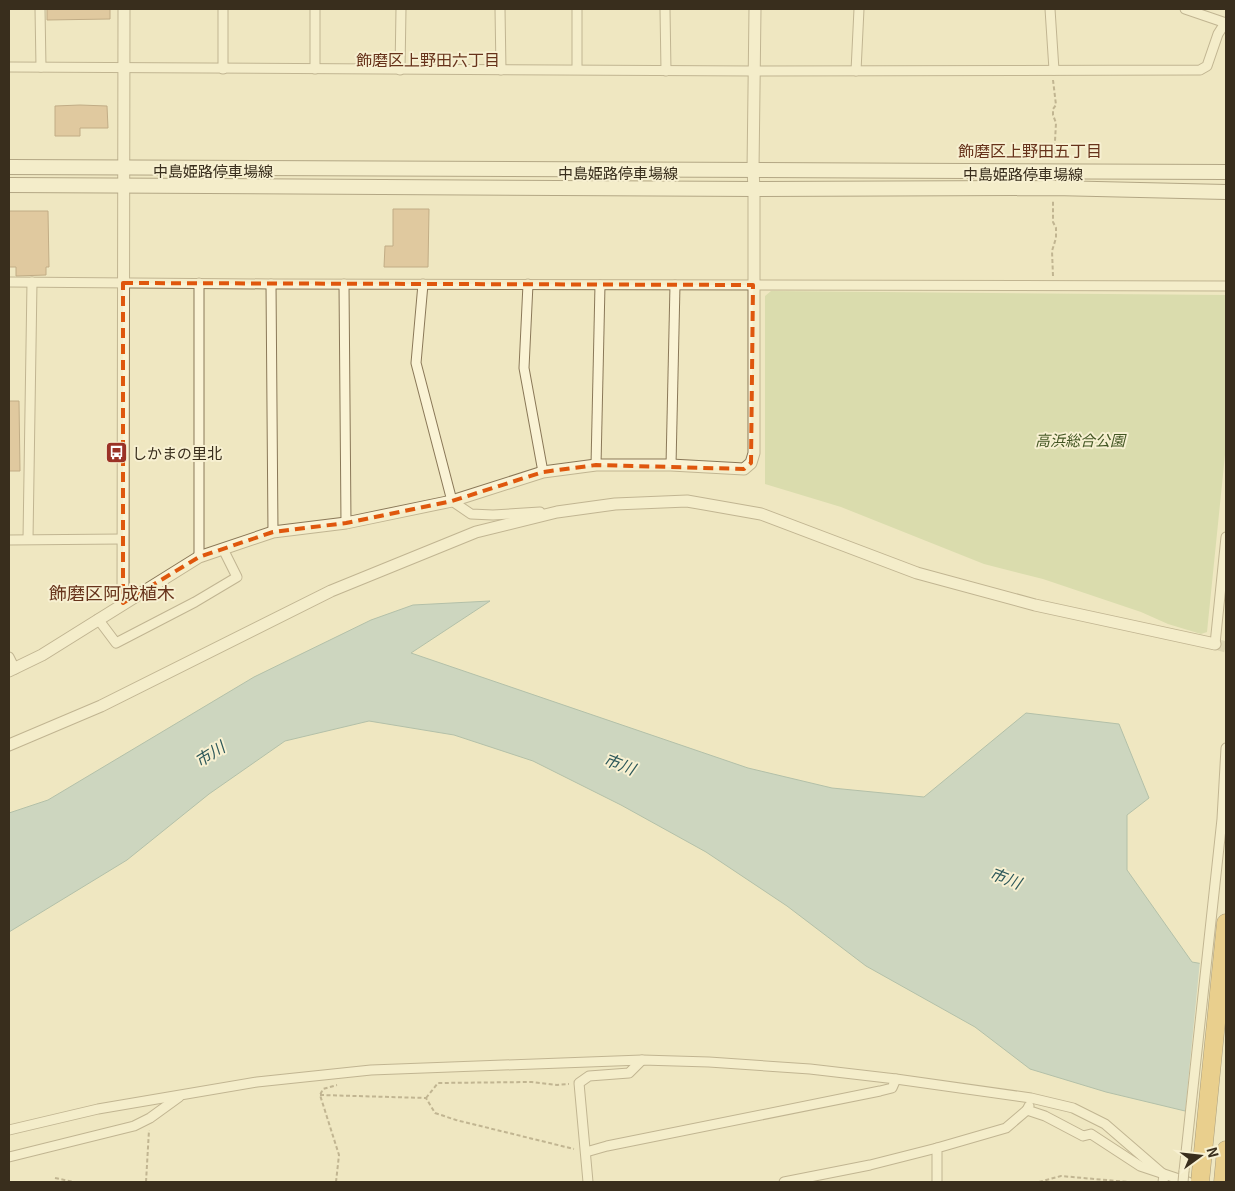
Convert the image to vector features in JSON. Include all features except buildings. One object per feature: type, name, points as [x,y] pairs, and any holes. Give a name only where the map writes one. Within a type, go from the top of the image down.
[{"type":"highway","points":[[1193,1178],[1197,1133],[1226,922]]},
{"type":"highway","points":[[1223,1182],[1226,1150]]},
{"type":"main road","name":"中島姫路停車場線","points":[[9,167],[1226,172]]},
{"type":"main road","name":"中島姫路停車場線","points":[[9,185],[754,190],[1054,188],[1226,192]]},
{"type":"street","points":[[40,9],[41,67]]},
{"type":"street","points":[[123,603],[124,9]]},
{"type":"street","points":[[223,9],[223,69]]},
{"type":"street","points":[[315,9],[316,68]]},
{"type":"street","points":[[400,70],[401,9]]},
{"type":"street","points":[[500,9],[501,70]]},
{"type":"street","points":[[577,9],[577,69]]},
{"type":"street","points":[[665,9],[666,70]]},
{"type":"street","points":[[9,657],[12,670],[42,655],[199,557],[273,532],[346,523],[452,501],[543,472],[596,464],[671,465],[744,469],[752,462],[754,453],[753,170],[755,9]]},
{"type":"street","points":[[856,71],[859,9]]},
{"type":"street","points":[[1050,9],[1054,70]]},
{"type":"street","points":[[9,67],[754,71],[1200,70],[1207,66],[1218,34],[1226,23],[1185,9]]},
{"type":"street","points":[[9,282],[1226,286]]},
{"type":"street","points":[[28,539],[32,282]]},
{"type":"street","points":[[199,283],[199,557]]},
{"type":"street","points":[[271,284],[273,532]]},
{"type":"street","points":[[344,284],[346,523]]},
{"type":"street","points":[[423,284],[416,363],[452,501],[471,514],[493,515],[557,512],[615,504],[686,501],[761,514],[918,572],[1035,605],[1215,644],[1226,537]]},
{"type":"street","points":[[528,284],[524,368],[543,472]]},
{"type":"street","points":[[596,464],[600,284]]},
{"type":"street","points":[[671,465],[675,285]]},
{"type":"street","points":[[9,745],[101,706],[331,592],[476,532],[557,512]]},
{"type":"street","points":[[9,540],[122,539]]},
{"type":"street","points":[[98,619],[116,643],[195,602],[237,577],[223,549]]},
{"type":"street","points":[[1197,1133],[1226,748]]},
{"type":"street","points":[[588,1182],[579,1083],[590,1076],[629,1072],[642,1060]]},
{"type":"street","points":[[9,1130],[98,1109],[256,1082],[371,1070],[642,1060],[709,1062],[810,1069],[896,1079],[1031,1098],[1073,1108],[1104,1124],[1164,1179]]},
{"type":"street","points":[[586,1152],[880,1091],[892,1088],[896,1079]]},
{"type":"street","points":[[9,1158],[134,1126],[150,1118],[181,1095]]},
{"type":"street","points":[[784,1182],[870,1166],[1006,1128],[1028,1110],[1031,1098]]},
{"type":"street","points":[[1028,1110],[1045,1116],[1083,1136],[1091,1134],[1140,1166],[1164,1179],[1193,1178]]},
{"type":"street","points":[[937,1148],[937,1182]]},
{"type":"street","points":[[1183,1182],[1193,1178]]},
{"type":"path","points":[[1052,172],[1056,123],[1052,109],[1056,105],[1056,95],[1053,88],[1054,70]]},
{"type":"path","points":[[1052,286],[1054,273],[1051,262],[1056,238],[1054,188]]},
{"type":"path","points":[[426,1098],[438,1083],[532,1082],[557,1085],[579,1083]]},
{"type":"path","points":[[336,1182],[339,1155],[320,1095],[323,1089],[339,1084]]},
{"type":"path","points":[[320,1095],[426,1098]]},
{"type":"path","points":[[426,1098],[435,1113],[456,1120],[586,1152]]},
{"type":"path","points":[[146,1182],[150,1118]]},
{"type":"path","points":[[1039,1182],[1061,1176],[1128,1182]]},
{"type":"path","points":[[55,1178],[74,1182]]},
{"type":"highlighted area","points":[[123,283],[753,285],[751,463],[744,469],[596,465],[543,472],[452,501],[346,523],[273,532],[199,557],[123,603]]},
{"type":"green space","name":"高浜総合公園","points":[[771,291],[1226,295],[1226,445],[1207,632],[1201,634],[1168,624],[1141,612],[1043,579],[984,564],[841,507],[765,484],[765,296]]},
{"type":"water","name":"市川","points":[[490,601],[411,653],[748,768],[832,788],[924,797],[1026,713],[1119,724],[1149,798],[1127,815],[1127,870],[1192,962],[1226,968],[1210,1117],[1106,1092],[1030,1069],[975,1027],[866,966],[787,906],[706,852],[621,805],[533,761],[454,735],[369,721],[285,741],[209,794],[127,860],[9,932],[9,813],[48,800],[254,677],[371,620],[413,605]]},
{"type":"pier","points":[[1200,961],[1226,965],[1226,1125],[1185,1113]]},
{"type":"tunnel","points":[[1215,644],[1226,647]]},
{"type":"place","name":"しかまの里北","points":[[116,452]]},
{"type":"district","name":"飾磨区上野田六丁目","points":[[428,59]]},
{"type":"district","name":"飾磨区上野田五丁目","points":[[1030,150]]},
{"type":"district","name":"飾磨区阿成植木","points":[[112,592]]}]
